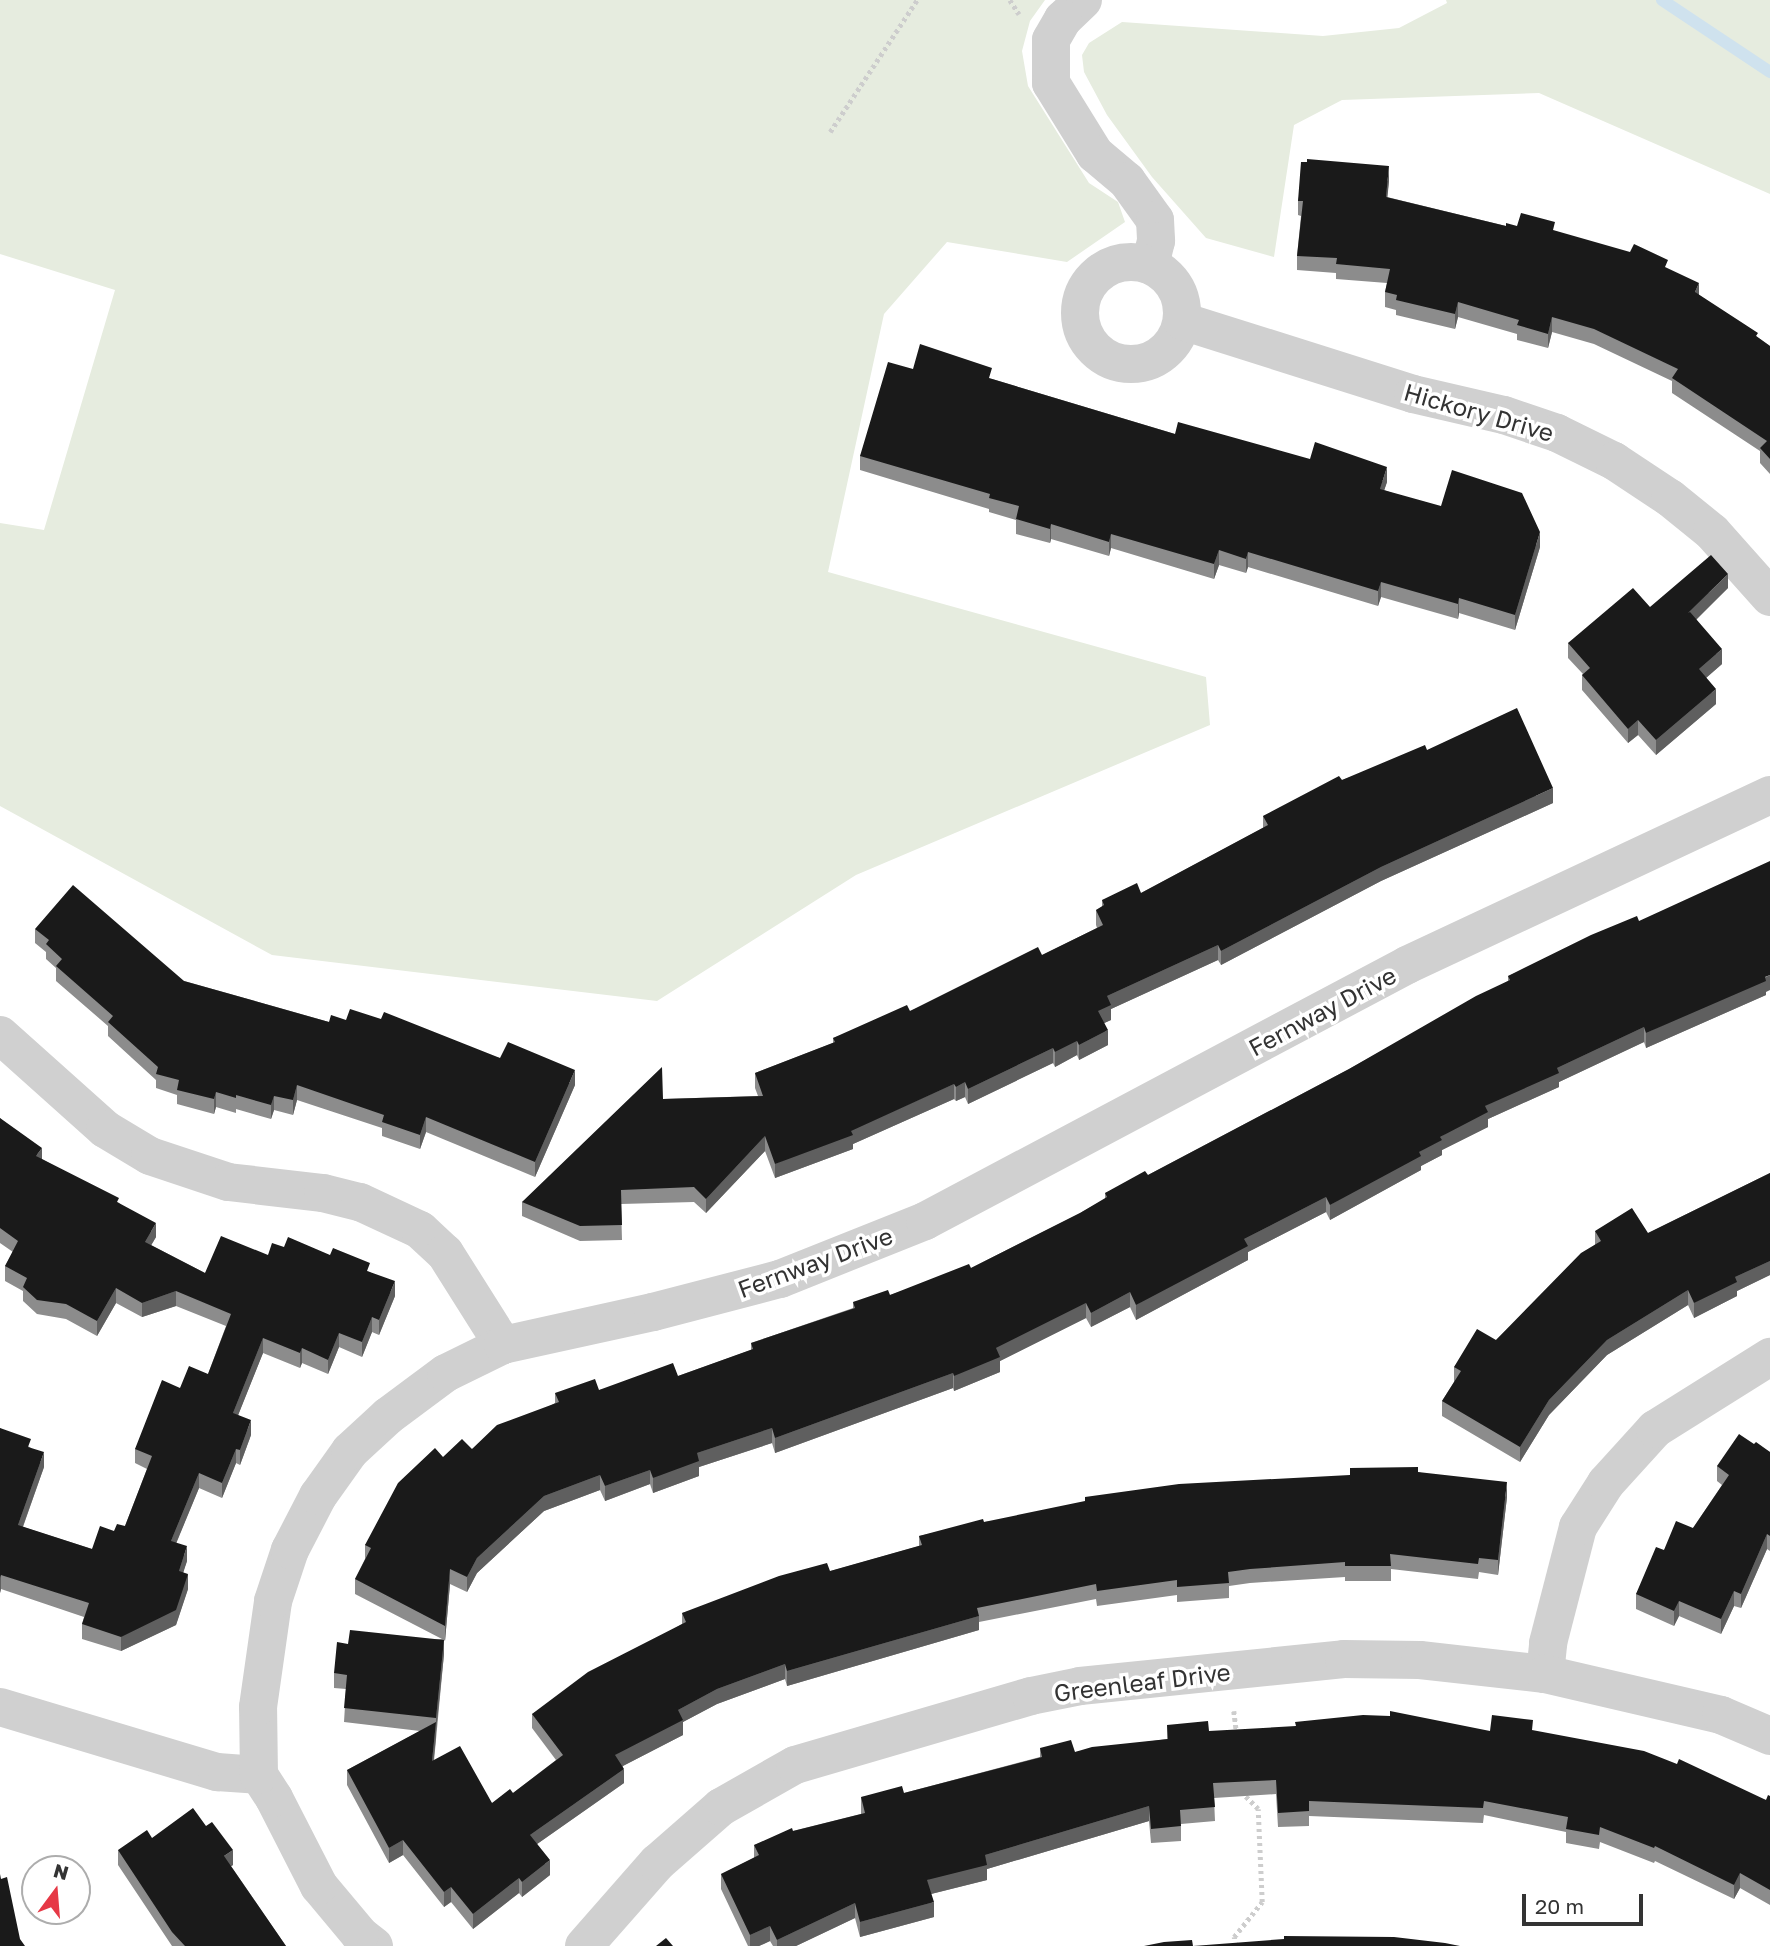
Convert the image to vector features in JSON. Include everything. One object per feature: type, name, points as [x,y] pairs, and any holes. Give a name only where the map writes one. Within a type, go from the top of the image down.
[{"type":"street","points":[[1083,0],[1063,19],[1051,40],[1051,83],[1095,155],[1128,181],[1155,220],[1156,241],[1150,265]]},
{"type":"street","points":[[1133,261],[1150,265],[1165,274],[1176,288],[1182,304],[1182,321],[1177,337],[1167,350],[1153,360],[1137,364],[1120,363],[1105,357],[1092,346],[1083,332],[1081,299],[1100,271],[1133,261]]},
{"type":"street","name":"Hickory Drive","points":[[1182,321],[1413,394],[1504,415],[1557,433],[1614,461],[1670,498],[1712,532],[1770,597]]},
{"type":"street","name":"Fernway Drive","points":[[259,1775],[258,1707],[273,1601],[290,1550],[318,1496],[350,1451],[388,1416],[446,1373],[503,1345],[653,1312],[780,1279],[925,1221],[1408,965],[1770,795]]},
{"type":"street","points":[[0,1035],[105,1129],[150,1156],[228,1182],[323,1193],[360,1202],[420,1230],[445,1253],[503,1345]]},
{"type":"street","points":[[1545,1674],[1548,1643],[1578,1527],[1606,1483],[1655,1429],[1770,1357]]},
{"type":"street","name":"Greenleaf Drive","points":[[584,1946],[657,1863],[721,1807],[795,1765],[872,1740],[1031,1696],[1133,1679],[1343,1659],[1420,1660],[1545,1674],[1721,1715],[1770,1736]]},
{"type":"street","points":[[0,1707],[216,1772],[259,1775],[274,1798],[319,1886],[360,1935],[374,1946]]},
{"type":"path","points":[[831,132],[917,0]]},
{"type":"path","points":[[1233,1700],[1239,1748]]},
{"type":"path","points":[[1233,1785],[1258,1809],[1262,1902],[1234,1937],[1235,1946]]},
{"type":"shaded area","points":[[0,0],[1045,0],[1030,21],[1022,51],[1028,86],[1089,183],[1118,202],[1125,222],[1067,262],[947,242],[884,314],[828,572],[1206,677],[1210,725],[856,875],[657,1001],[272,955],[0,806],[0,523],[44,530],[115,290],[0,254]]},
{"type":"shaded area","points":[[1446,0],[1770,0],[1770,194],[1539,93],[1342,100],[1294,125],[1274,257],[1206,238],[1152,177],[1107,115],[1084,72],[1082,55],[1089,43],[1122,22],[1323,36],[1399,28],[1447,3]]},
{"type":"building","points":[[1307,159],[1389,166],[1386,197],[1506,226],[1506,223],[1517,226],[1521,213],[1555,222],[1553,230],[1630,252],[1634,244],[1668,260],[1665,267],[1699,283],[1695,292],[1758,333],[1756,336],[1770,346],[1770,459],[1760,448],[1767,441],[1672,378],[1678,369],[1594,329],[1552,317],[1548,334],[1517,325],[1519,320],[1458,302],[1455,314],[1396,300],[1397,295],[1385,292],[1390,269],[1336,264],[1337,258],[1297,256],[1303,201],[1298,201],[1301,162],[1307,162]]},
{"type":"building","points":[[920,344],[992,368],[989,378],[1175,434],[1178,422],[1310,459],[1315,442],[1387,467],[1380,489],[1441,506],[1452,470],[1522,493],[1540,532],[1515,615],[1459,598],[1458,604],[1381,582],[1378,591],[1248,552],[1246,559],[1219,550],[1214,564],[1111,534],[1109,542],[1051,524],[1050,529],[1016,519],[1019,506],[989,498],[990,494],[860,456],[888,362],[913,369]]},
{"type":"building","points":[[1711,555],[1728,574],[1688,613],[1690,612],[1722,649],[1699,669],[1716,689],[1656,740],[1638,720],[1628,729],[1582,675],[1590,668],[1568,643],[1633,588],[1650,607]]},
{"type":"building","points":[[1517,708],[1553,788],[1381,867],[1221,951],[1218,945],[1107,996],[1111,1005],[1098,1011],[1108,1030],[1079,1045],[1077,1041],[1055,1052],[1053,1048],[968,1089],[965,1082],[956,1087],[954,1084],[851,1131],[853,1135],[775,1164],[765,1136],[706,1199],[694,1187],[621,1190],[622,1225],[580,1226],[522,1202],[662,1067],[663,1099],[763,1096],[755,1073],[835,1042],[833,1038],[907,1005],[910,1011],[1038,947],[1042,955],[1103,925],[1096,910],[1104,905],[1102,900],[1137,883],[1141,893],[1268,825],[1263,816],[1339,776],[1342,780],[1425,745],[1427,750]]},
{"type":"building","points":[[1770,861],[1770,975],[1765,977],[1766,981],[1646,1033],[1644,1027],[1557,1068],[1559,1073],[1485,1106],[1488,1112],[1440,1137],[1442,1140],[1419,1152],[1421,1156],[1330,1205],[1326,1197],[1244,1239],[1248,1246],[1136,1305],[1130,1292],[1091,1313],[1086,1303],[996,1348],[1000,1357],[954,1376],[953,1373],[775,1438],[772,1428],[697,1453],[699,1461],[653,1478],[650,1470],[605,1486],[600,1475],[544,1496],[477,1558],[467,1577],[450,1569],[445,1626],[355,1579],[371,1548],[365,1545],[398,1483],[435,1448],[443,1457],[462,1439],[472,1449],[497,1425],[559,1402],[555,1393],[595,1379],[599,1390],[673,1363],[678,1376],[753,1349],[751,1343],[855,1308],[853,1302],[888,1290],[890,1295],[969,1264],[971,1268],[1080,1213],[1107,1197],[1105,1193],[1145,1171],[1148,1175],[1349,1069],[1476,996],[1510,980],[1508,976],[1591,935],[1637,916],[1639,921]]},
{"type":"building","points":[[73,885],[184,981],[329,1022],[331,1015],[346,1020],[350,1009],[381,1019],[384,1012],[500,1058],[508,1042],[575,1070],[535,1162],[426,1117],[420,1135],[382,1122],[384,1115],[297,1085],[293,1100],[274,1096],[271,1105],[236,1095],[236,1098],[216,1092],[214,1099],[177,1090],[179,1080],[156,1074],[158,1067],[108,1022],[113,1016],[56,966],[62,959],[46,944],[49,940],[35,929]]},
{"type":"building","points":[[0,1118],[42,1148],[36,1156],[119,1198],[117,1202],[156,1223],[145,1242],[205,1273],[221,1236],[268,1255],[272,1243],[284,1247],[288,1237],[330,1255],[333,1248],[370,1263],[367,1271],[395,1281],[379,1320],[372,1317],[362,1342],[339,1333],[328,1360],[302,1348],[300,1353],[263,1338],[233,1413],[251,1420],[240,1450],[236,1449],[222,1483],[199,1473],[171,1541],[187,1546],[179,1571],[188,1574],[176,1610],[121,1637],[82,1624],[89,1603],[1,1575],[0,1578],[0,1428],[31,1439],[28,1447],[44,1452],[18,1525],[92,1549],[100,1526],[114,1531],[117,1524],[125,1526],[152,1456],[135,1449],[162,1380],[180,1388],[189,1366],[208,1374],[231,1314],[176,1291],[142,1303],[116,1288],[97,1321],[66,1304],[37,1300],[23,1287],[27,1278],[5,1266],[18,1241],[0,1228]]},
{"type":"building","points":[[1770,1173],[1770,1261],[1735,1277],[1737,1282],[1694,1303],[1688,1290],[1607,1340],[1549,1400],[1520,1447],[1442,1401],[1461,1371],[1454,1367],[1477,1329],[1496,1340],[1581,1253],[1601,1241],[1595,1231],[1632,1208],[1648,1233]]},
{"type":"building","points":[[1739,1434],[1770,1452],[1770,1536],[1767,1534],[1741,1594],[1734,1591],[1721,1619],[1679,1601],[1674,1611],[1636,1594],[1656,1547],[1664,1550],[1676,1521],[1693,1528],[1729,1475],[1717,1466]]},
{"type":"building","points":[[1418,1467],[1418,1472],[1507,1482],[1498,1560],[1479,1558],[1478,1564],[1390,1554],[1391,1566],[1345,1566],[1345,1562],[1250,1569],[1228,1572],[1229,1583],[1177,1587],[1177,1580],[1097,1591],[1096,1584],[977,1608],[979,1616],[787,1671],[785,1664],[717,1689],[678,1710],[683,1720],[615,1755],[624,1769],[530,1835],[550,1860],[522,1882],[519,1878],[473,1914],[451,1887],[444,1892],[403,1840],[389,1848],[347,1770],[436,1722],[432,1761],[460,1746],[492,1803],[510,1789],[513,1793],[563,1755],[532,1714],[588,1672],[686,1622],[682,1613],[779,1576],[827,1563],[830,1571],[922,1545],[919,1536],[983,1519],[984,1522],[1085,1501],[1085,1497],[1179,1484],[1350,1475],[1350,1468]]},
{"type":"building","points":[[350,1630],[444,1640],[436,1718],[344,1708],[347,1675],[334,1673],[337,1642],[348,1644]]},
{"type":"building","points":[[1390,1711],[1490,1731],[1492,1715],[1533,1720],[1532,1730],[1644,1751],[1677,1764],[1679,1759],[1766,1800],[1768,1795],[1770,1890],[1740,1873],[1734,1885],[1655,1846],[1654,1848],[1600,1827],[1599,1835],[1566,1829],[1568,1817],[1484,1801],[1483,1808],[1309,1801],[1309,1811],[1278,1813],[1276,1780],[1213,1783],[1215,1807],[1180,1810],[1181,1826],[1151,1829],[1149,1806],[985,1855],[987,1865],[927,1880],[934,1902],[860,1922],[855,1903],[777,1940],[770,1926],[750,1935],[721,1874],[759,1855],[754,1845],[792,1828],[793,1831],[865,1813],[861,1797],[902,1786],[904,1793],[1042,1757],[1040,1748],[1071,1740],[1075,1752],[1092,1747],[1168,1739],[1167,1725],[1208,1721],[1209,1731],[1296,1726],[1295,1722],[1363,1715],[1390,1716]]},
{"type":"building","points":[[193,1808],[206,1826],[212,1822],[233,1850],[224,1856],[286,1946],[185,1946],[172,1932],[118,1850],[147,1830],[152,1838]]},
{"type":"building","points":[[0,1874],[1,1879],[7,1877],[20,1939],[25,1946],[0,1946]]},
{"type":"building","points":[[1284,1936],[1394,1937],[1460,1946],[1193,1946],[1284,1939]]},
{"type":"building","points":[[666,1938],[673,1946],[656,1946]]},
{"type":"building","points":[[1192,1940],[1193,1946],[1144,1946]]},
{"type":"waterway","points":[[1662,0],[1770,72]]}]
